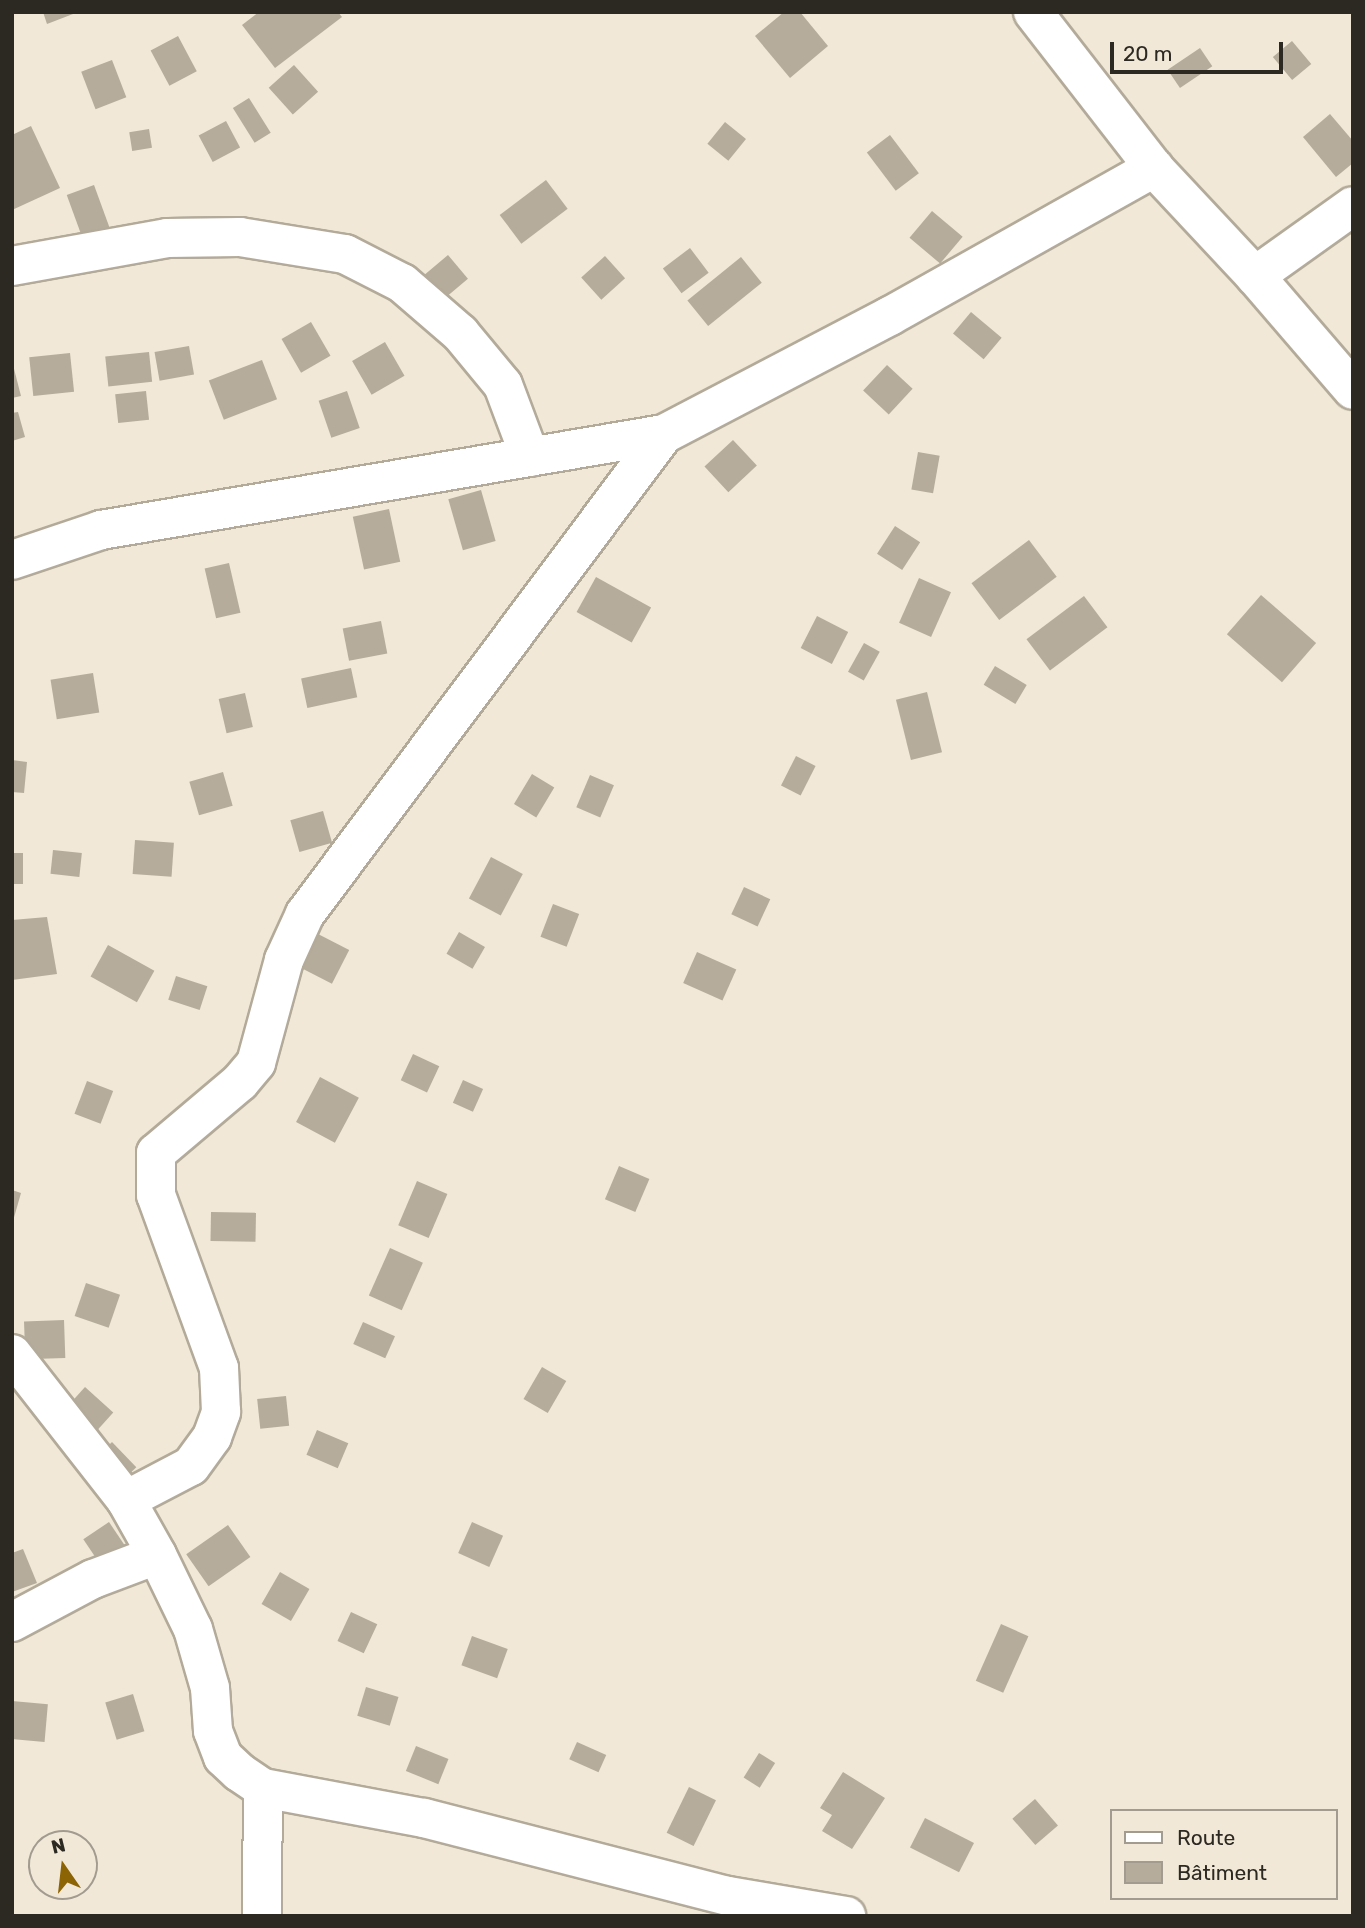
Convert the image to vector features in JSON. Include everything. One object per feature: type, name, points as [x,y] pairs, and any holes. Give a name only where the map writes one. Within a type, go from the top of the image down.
[{"type":"street","points":[[1033,12],[1154,168],[1255,276],[1353,390]]},
{"type":"street","points":[[12,560],[101,530],[664,434],[890,316],[1154,168]]},
{"type":"street","points":[[1255,276],[1353,206]]},
{"type":"street","points":[[12,266],[167,238],[240,237],[345,254],[401,282],[460,333],[503,385],[530,457]]},
{"type":"street","points":[[126,1500],[191,1466],[212,1437],[220,1412],[219,1368],[156,1195],[156,1153],[240,1082],[256,1063],[284,960],[305,914],[664,434]]},
{"type":"street","points":[[12,1354],[126,1500],[157,1555],[193,1629],[210,1688],[213,1731],[223,1757],[263,1788],[424,1818],[728,1896],[846,1916]]},
{"type":"street","points":[[12,1622],[93,1579],[157,1555]]},
{"type":"street","points":[[262,1916],[263,1788]]},
{"type":"building","points":[[43,12],[72,12],[73,14],[47,24]]},
{"type":"building","points":[[259,12],[338,12],[342,17],[275,68],[242,25]]},
{"type":"building","points":[[784,12],[800,12],[828,46],[790,78],[755,36]]},
{"type":"building","points":[[178,36],[197,71],[169,86],[151,51]]},
{"type":"building","points":[[1292,41],[1311,64],[1292,80],[1273,57]]},
{"type":"building","points":[[1200,48],[1212,66],[1180,88],[1168,70]]},
{"type":"building","points":[[112,60],[126,97],[96,109],[81,72]]},
{"type":"building","points":[[294,65],[318,92],[293,115],[269,88]]},
{"type":"building","points":[[249,98],[271,133],[255,143],[233,108]]},
{"type":"building","points":[[1330,114],[1353,141],[1353,163],[1336,177],[1303,137]]},
{"type":"building","points":[[226,121],[240,147],[213,162],[199,136]]},
{"type":"building","points":[[725,122],[746,139],[728,161],[707,144]]},
{"type":"building","points":[[31,126],[60,188],[12,210],[12,135]]},
{"type":"building","points":[[149,129],[152,148],[132,151],[129,132]]},
{"type":"building","points":[[890,135],[919,173],[896,191],[867,152]]},
{"type":"building","points":[[546,180],[568,209],[521,244],[500,215]]},
{"type":"building","points":[[94,185],[112,234],[85,244],[67,195]]},
{"type":"building","points":[[932,211],[963,237],[940,264],[910,238]]},
{"type":"building","points":[[690,248],[709,273],[682,293],[663,268]]},
{"type":"building","points":[[448,255],[468,279],[444,299],[424,275]]},
{"type":"building","points":[[605,256],[625,278],[601,300],[581,277]]},
{"type":"building","points":[[741,257],[762,283],[708,326],[687,300]]},
{"type":"building","points":[[971,312],[1002,338],[984,359],[953,333]]},
{"type":"building","points":[[311,322],[330,356],[301,373],[282,339]]},
{"type":"building","points":[[385,342],[404,376],[372,395],[352,361]]},
{"type":"building","points":[[189,346],[194,375],[160,381],[155,352]]},
{"type":"building","points":[[149,352],[152,382],[108,386],[105,357]]},
{"type":"building","points":[[70,353],[74,392],[33,396],[29,357]]},
{"type":"building","points":[[262,360],[277,399],[224,420],[209,380]]},
{"type":"building","points":[[12,361],[21,396],[12,398]]},
{"type":"building","points":[[887,365],[913,389],[889,414],[863,391]]},
{"type":"building","points":[[146,391],[149,420],[118,423],[115,394]]},
{"type":"building","points":[[347,391],[360,428],[331,438],[319,401]]},
{"type":"building","points":[[18,412],[25,437],[12,441],[12,413]]},
{"type":"building","points":[[733,440],[757,466],[728,492],[704,467]]},
{"type":"building","points":[[918,452],[940,456],[933,493],[911,489]]},
{"type":"building","points":[[481,490],[496,541],[463,550],[448,499]]},
{"type":"building","points":[[389,509],[400,562],[364,570],[353,517]]},
{"type":"building","points":[[895,526],[920,542],[902,570],[877,554]]},
{"type":"building","points":[[1029,540],[1057,577],[999,620],[971,583]]},
{"type":"building","points":[[229,563],[240,613],[216,618],[205,569]]},
{"type":"building","points":[[596,577],[651,608],[632,643],[577,612]]},
{"type":"building","points":[[919,578],[951,592],[931,637],[899,623]]},
{"type":"building","points":[[1261,595],[1316,643],[1282,682],[1227,634]]},
{"type":"building","points":[[1084,596],[1107,627],[1050,670],[1026,639]]},
{"type":"building","points":[[817,616],[848,632],[832,664],[801,648]]},
{"type":"building","points":[[381,621],[387,653],[349,661],[343,628]]},
{"type":"building","points":[[864,643],[880,652],[864,681],[848,672]]},
{"type":"building","points":[[995,666],[1027,685],[1015,704],[984,685]]},
{"type":"building","points":[[351,668],[357,697],[307,708],[301,679]]},
{"type":"building","points":[[93,673],[99,713],[57,719],[51,680]]},
{"type":"building","points":[[927,692],[942,752],[911,760],[896,700]]},
{"type":"building","points":[[245,693],[253,727],[227,733],[219,699]]},
{"type":"building","points":[[796,756],[816,766],[801,795],[781,785]]},
{"type":"building","points":[[12,760],[27,762],[24,793],[12,792]]},
{"type":"building","points":[[223,772],[233,806],[199,815],[189,782]]},
{"type":"building","points":[[532,774],[554,787],[536,817],[514,804]]},
{"type":"building","points":[[590,775],[614,785],[600,817],[576,807]]},
{"type":"building","points":[[323,811],[332,843],[299,852],[290,820]]},
{"type":"building","points":[[135,840],[174,843],[172,877],[133,874]]},
{"type":"building","points":[[53,850],[82,853],[79,877],[50,874]]},
{"type":"building","points":[[12,853],[23,853],[23,884],[12,884]]},
{"type":"building","points":[[491,857],[523,874],[501,915],[469,898]]},
{"type":"building","points":[[744,887],[770,899],[758,926],[731,914]]},
{"type":"building","points":[[553,904],[579,914],[567,947],[540,937]]},
{"type":"building","points":[[47,917],[57,974],[12,980],[12,920]]},
{"type":"building","points":[[459,932],[485,947],[472,969],[446,954]]},
{"type":"building","points":[[318,934],[349,950],[332,984],[301,968]]},
{"type":"building","points":[[108,945],[154,971],[137,1002],[91,976]]},
{"type":"building","points":[[697,952],[736,969],[722,1001],[683,983]]},
{"type":"building","points":[[176,976],[207,986],[200,1010],[168,1000]]},
{"type":"building","points":[[413,1054],[439,1066],[427,1093],[401,1080]]},
{"type":"building","points":[[320,1077],[359,1098],[335,1143],[296,1122]]},
{"type":"building","points":[[463,1080],[483,1089],[473,1112],[453,1103]]},
{"type":"building","points":[[87,1081],[113,1091],[101,1124],[74,1114]]},
{"type":"building","points":[[619,1166],[649,1179],[635,1212],[605,1199]]},
{"type":"building","points":[[417,1181],[447,1194],[429,1238],[398,1225]]},
{"type":"building","points":[[12,1190],[21,1193],[13,1221],[12,1221]]},
{"type":"building","points":[[211,1212],[256,1213],[255,1242],[210,1241]]},
{"type":"building","points":[[390,1248],[423,1263],[402,1310],[369,1296]]},
{"type":"building","points":[[86,1283],[120,1295],[109,1328],[75,1316]]},
{"type":"building","points":[[64,1320],[65,1358],[25,1359],[24,1321]]},
{"type":"building","points":[[363,1322],[395,1336],[385,1358],[353,1344]]},
{"type":"building","points":[[542,1367],[566,1381],[548,1413],[524,1399]]},
{"type":"building","points":[[85,1387],[113,1412],[88,1440],[60,1414]]},
{"type":"building","points":[[286,1396],[289,1426],[260,1429],[257,1399]]},
{"type":"building","points":[[317,1430],[348,1443],[338,1468],[306,1455]]},
{"type":"building","points":[[112,1442],[136,1467],[119,1484],[95,1459]]},
{"type":"building","points":[[109,1522],[130,1553],[104,1570],[83,1539]]},
{"type":"building","points":[[472,1522],[503,1536],[489,1567],[458,1553]]},
{"type":"building","points":[[228,1525],[250,1557],[209,1586],[186,1554]]},
{"type":"building","points":[[23,1549],[37,1583],[12,1592],[12,1553]]},
{"type":"building","points":[[280,1572],[309,1589],[291,1621],[262,1604]]},
{"type":"building","points":[[351,1612],[377,1624],[364,1653],[337,1641]]},
{"type":"building","points":[[1001,1624],[1028,1636],[1003,1693],[976,1681]]},
{"type":"building","points":[[472,1636],[508,1649],[497,1678],[461,1665]]},
{"type":"building","points":[[366,1687],[399,1697],[390,1726],[357,1716]]},
{"type":"building","points":[[133,1694],[144,1731],[117,1740],[105,1702]]},
{"type":"building","points":[[12,1701],[48,1704],[45,1742],[12,1739]]},
{"type":"building","points":[[577,1742],[606,1755],[599,1772],[569,1759]]},
{"type":"building","points":[[416,1746],[448,1759],[438,1784],[406,1771]]},
{"type":"building","points":[[759,1753],[775,1763],[760,1788],[744,1778]]},
{"type":"building","points":[[843,1772],[885,1798],[852,1849],[822,1831],[832,1815],[820,1808]]},
{"type":"building","points":[[689,1787],[716,1800],[694,1846],[667,1833]]},
{"type":"building","points":[[1035,1799],[1058,1825],[1035,1845],[1012,1819]]},
{"type":"building","points":[[925,1818],[974,1843],[959,1872],[910,1847]]}]
